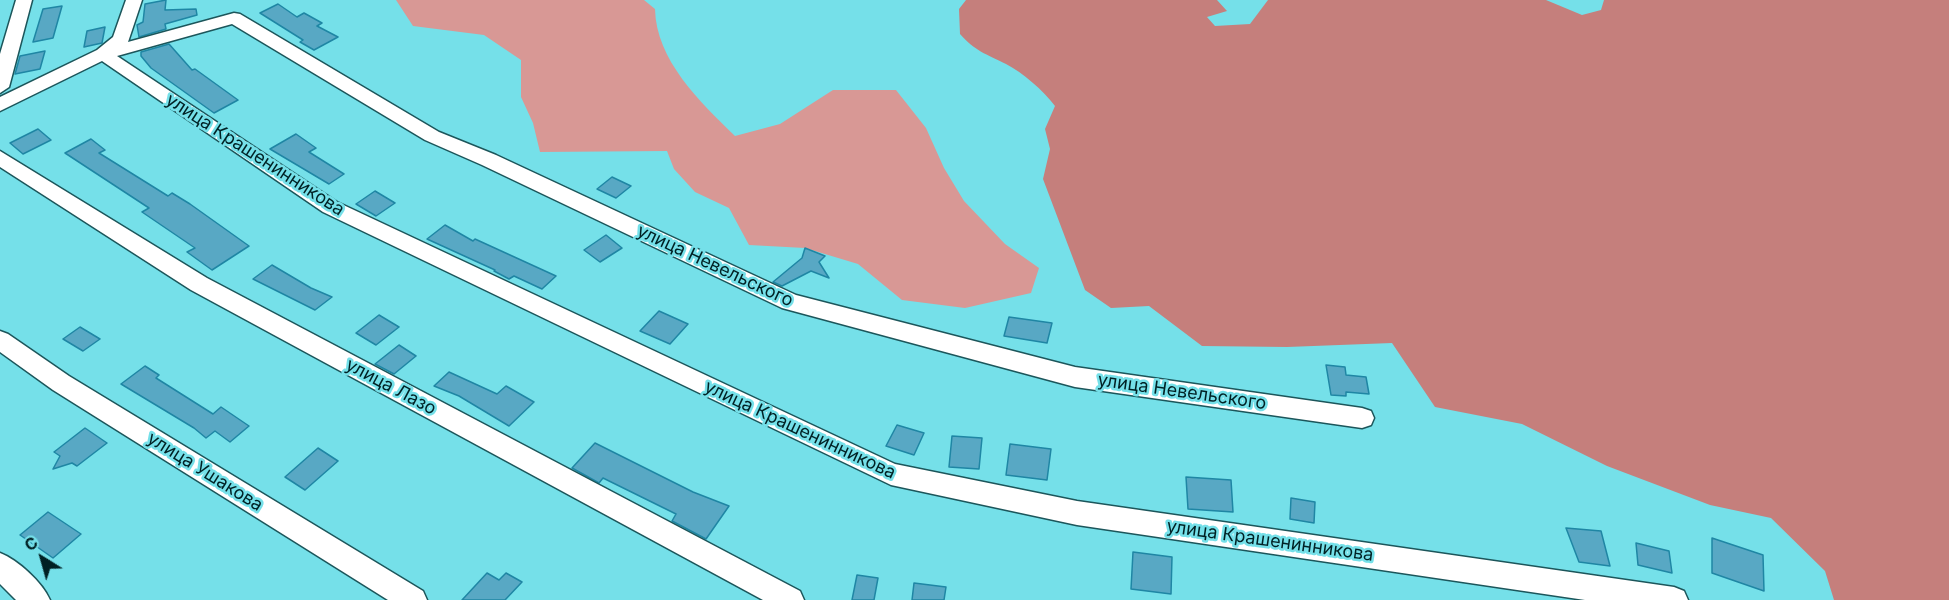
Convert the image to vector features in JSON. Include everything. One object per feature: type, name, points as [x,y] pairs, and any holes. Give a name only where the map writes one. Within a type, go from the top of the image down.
[{"type":"street","points":[[0,87],[24,0]]},
{"type":"street","points":[[103,54],[122,39],[134,0]]},
{"type":"street","points":[[0,105],[103,54],[236,9]]},
{"type":"street","name":"улица Невельского","points":[[236,9],[432,136],[489,160],[790,302],[1075,377],[1362,418]]},
{"type":"street","name":"улица Крашенинникова","points":[[103,54],[330,207],[891,474],[1077,513],[1674,600]]},
{"type":"street","name":"улица Лазо","points":[[0,158],[199,284],[790,600]]},
{"type":"street","name":"улица Ушакова","points":[[0,340],[61,382],[413,600]]},
{"type":"street","points":[[0,566],[36,600]]},
{"type":"shaded area","points":[[396,0],[644,0],[655,9],[657,28],[663,46],[682,79],[735,136],[780,124],[833,90],[896,90],[926,128],[944,168],[964,201],[1005,244],[1039,268],[1031,293],[965,308],[902,300],[858,264],[805,248],[749,245],[729,208],[695,192],[674,169],[667,151],[540,152],[533,123],[521,97],[521,60],[484,35],[413,26]]},
{"type":"shaded area","points":[[966,0],[1217,0],[1227,11],[1207,17],[1215,26],[1250,24],[1268,0],[1546,0],[1582,15],[1601,10],[1604,0],[1949,0],[1949,600],[1834,600],[1825,571],[1771,518],[1710,505],[1607,466],[1522,424],[1435,407],[1392,343],[1287,347],[1202,346],[1149,306],[1111,308],[1085,290],[1043,179],[1050,149],[1045,129],[1055,106],[1026,77],[965,40],[960,34],[959,9]]},
{"type":"building","points":[[166,0],[165,10],[196,9],[197,15],[165,24],[166,29],[139,37],[137,25],[143,22],[145,4]]},
{"type":"building","points":[[278,4],[297,17],[304,13],[322,23],[317,26],[338,37],[314,50],[300,42],[303,40],[260,13]]},
{"type":"building","points":[[62,6],[53,38],[33,42],[43,9]]},
{"type":"building","points":[[105,27],[102,43],[84,47],[87,31]]},
{"type":"building","points":[[169,44],[192,70],[195,69],[238,100],[214,113],[151,68],[141,56],[141,52]]},
{"type":"building","points":[[45,51],[40,69],[15,74],[20,56]]},
{"type":"building","points":[[38,129],[51,140],[23,154],[10,143]]},
{"type":"building","points":[[296,134],[316,148],[309,152],[344,174],[329,184],[270,149]]},
{"type":"building","points":[[91,139],[105,150],[99,153],[168,196],[172,193],[190,204],[249,246],[212,270],[187,252],[195,248],[142,212],[149,208],[65,153]]},
{"type":"building","points":[[612,177],[631,186],[616,198],[597,189]]},
{"type":"building","points":[[375,191],[395,203],[376,216],[356,204]]},
{"type":"building","points":[[445,225],[473,241],[475,239],[556,276],[542,289],[514,276],[509,279],[495,270],[427,239]]},
{"type":"building","points":[[606,235],[622,248],[600,262],[584,250]]},
{"type":"building","points":[[805,248],[825,256],[819,262],[829,278],[811,271],[782,286],[773,282],[802,258]]},
{"type":"building","points":[[272,265],[311,288],[332,297],[315,310],[253,279]]},
{"type":"building","points":[[659,311],[688,324],[670,344],[640,331]]},
{"type":"building","points":[[379,315],[399,327],[376,345],[356,333]]},
{"type":"building","points":[[1009,317],[1052,323],[1047,343],[1004,336]]},
{"type":"building","points":[[80,327],[100,339],[83,351],[63,339]]},
{"type":"building","points":[[399,345],[416,356],[394,374],[375,364]]},
{"type":"building","points":[[1326,365],[1345,367],[1346,375],[1366,377],[1369,394],[1346,392],[1346,396],[1331,395]]},
{"type":"building","points":[[145,366],[159,375],[156,378],[213,414],[221,407],[249,426],[230,442],[215,431],[206,438],[194,428],[121,384]]},
{"type":"building","points":[[449,372],[497,394],[506,386],[534,402],[509,426],[459,396],[434,386]]},
{"type":"building","points":[[897,425],[924,433],[914,455],[886,446]]},
{"type":"building","points":[[85,428],[107,443],[77,466],[72,463],[53,469],[60,456],[54,452]]},
{"type":"building","points":[[952,436],[982,438],[979,469],[949,467]]},
{"type":"building","points":[[595,443],[693,492],[729,506],[706,539],[672,521],[676,514],[603,478],[599,483],[572,468]]},
{"type":"building","points":[[1010,444],[1051,449],[1047,480],[1006,475]]},
{"type":"building","points":[[318,448],[338,461],[305,490],[285,477]]},
{"type":"building","points":[[1186,477],[1231,480],[1233,512],[1188,509]]},
{"type":"building","points":[[1291,498],[1315,502],[1314,523],[1290,519]]},
{"type":"building","points":[[48,512],[81,534],[53,558],[20,535]]},
{"type":"building","points":[[1566,528],[1601,531],[1610,566],[1579,562]]},
{"type":"building","points":[[1712,538],[1763,555],[1764,591],[1712,573]]},
{"type":"building","points":[[1636,543],[1669,551],[1672,573],[1638,565]]},
{"type":"building","points":[[1133,552],[1172,557],[1171,594],[1131,589]]},
{"type":"building","points":[[487,573],[499,580],[506,573],[522,582],[505,600],[462,600]]},
{"type":"building","points":[[857,575],[878,578],[874,600],[852,600]]},
{"type":"building","points":[[914,583],[946,587],[944,600],[912,600]]}]
